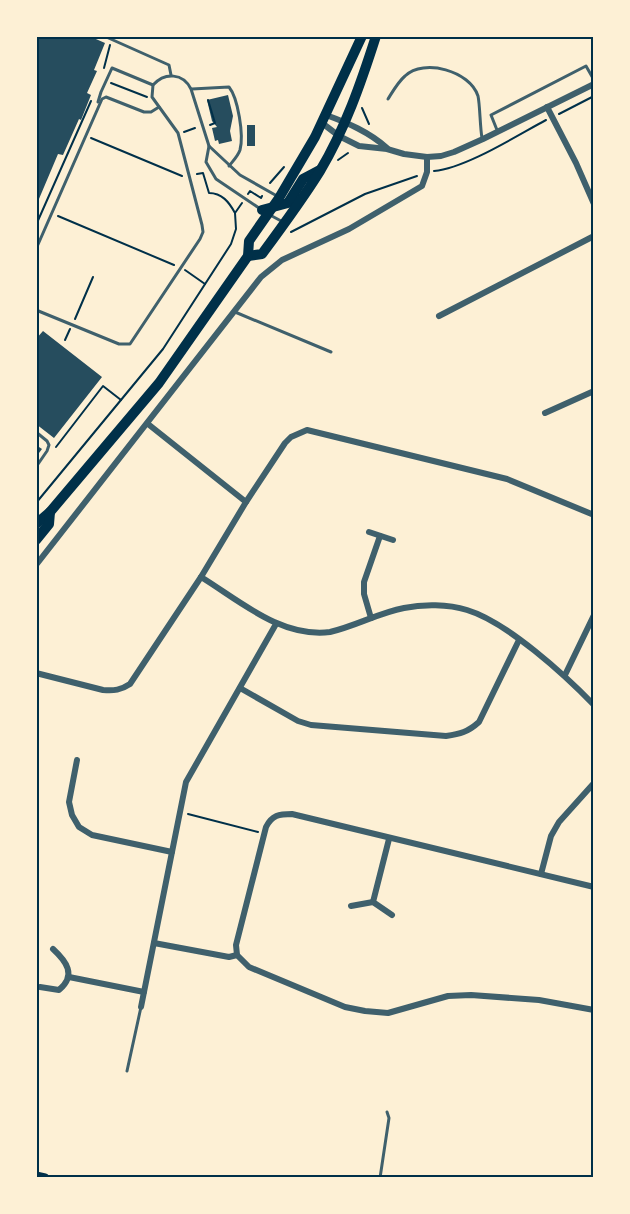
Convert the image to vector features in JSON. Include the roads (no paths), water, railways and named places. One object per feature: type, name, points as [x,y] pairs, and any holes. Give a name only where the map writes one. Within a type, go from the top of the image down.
[{"type":"main road","points":[[248,256],[262,254],[285,224],[288,203],[362,36]]},
{"type":"main road","points":[[36,524],[50,512],[159,382],[248,256],[249,241],[268,210],[288,203],[321,170],[345,122],[376,36]]},
{"type":"main road","points":[[36,515],[50,512]]},
{"type":"main road","points":[[36,540],[49,524],[50,512]]},
{"type":"main road","points":[[36,1176],[45,1178]]},
{"type":"street","points":[[324,119],[339,136],[358,146],[427,157],[454,152],[483,139],[594,82]]},
{"type":"street","points":[[547,107],[594,204]]},
{"type":"street","points":[[324,119],[345,122],[377,139],[387,149]]},
{"type":"street","points":[[36,565],[261,277],[282,260],[349,229],[422,186],[427,172],[427,157]]},
{"type":"street","points":[[439,316],[594,236]]},
{"type":"street","points":[[545,413],[594,391]]},
{"type":"street","points":[[148,424],[246,502]]},
{"type":"street","points":[[36,673],[113,691],[122,689],[136,678],[285,443],[291,436],[307,430],[507,479],[594,515]]},
{"type":"street","points":[[369,532],[393,540]]},
{"type":"street","points":[[371,618],[364,594],[364,582],[380,536]]},
{"type":"street","points":[[201,577],[276,624],[300,632],[317,634],[347,628],[405,607],[426,605],[467,609],[490,620],[519,640],[565,675],[594,705]]},
{"type":"street","points":[[565,675],[594,615]]},
{"type":"street","points":[[141,1007],[186,782],[276,624]]},
{"type":"street","points":[[240,688],[298,721],[311,725],[446,736],[460,734],[470,730],[479,722],[519,640]]},
{"type":"street","points":[[77,760],[69,802],[72,815],[79,827],[92,835],[172,852]]},
{"type":"street","points":[[542,874],[551,836],[559,822],[594,783]]},
{"type":"street","points":[[594,887],[292,814],[276,815],[270,819],[264,833],[237,937],[237,955],[249,968],[345,1007],[388,1012],[403,1010],[448,996],[471,995],[539,1000],[594,1010]]},
{"type":"street","points":[[373,902],[389,839]]},
{"type":"street","points":[[351,906],[373,902],[392,915]]},
{"type":"street","points":[[154,943],[230,957],[237,955]]},
{"type":"street","points":[[40,987],[59,990],[69,977],[70,972],[65,962],[53,949]]},
{"type":"street","points":[[69,977],[144,992]]},
{"type":"lane","points":[[104,36],[169,65],[171,75]]},
{"type":"lane","points":[[498,132],[491,115],[586,66],[594,82]]},
{"type":"lane","points":[[97,110],[101,92],[112,68],[153,85]]},
{"type":"lane","points":[[388,99],[406,74],[422,69],[441,69],[458,73],[470,82],[478,96],[483,139]]},
{"type":"lane","points":[[36,310],[119,344],[130,344],[200,239],[202,232],[178,133],[152,97],[153,85],[163,77],[171,75],[187,81],[209,146],[240,175],[288,203]]},
{"type":"lane","points":[[191,89],[229,87],[233,92],[240,121],[241,142],[240,151],[229,166]]},
{"type":"lane","points":[[36,249],[84,136],[104,97],[144,112],[151,112],[159,106]]},
{"type":"lane","points":[[209,146],[206,162],[216,179],[268,210],[285,224]]},
{"type":"lane","points":[[235,312],[331,352]]},
{"type":"lane","points":[[36,432],[49,445],[36,467]]},
{"type":"lane","points":[[127,1071],[141,1007]]},
{"type":"lane","points":[[380,1178],[389,1118],[387,1112]]}]
